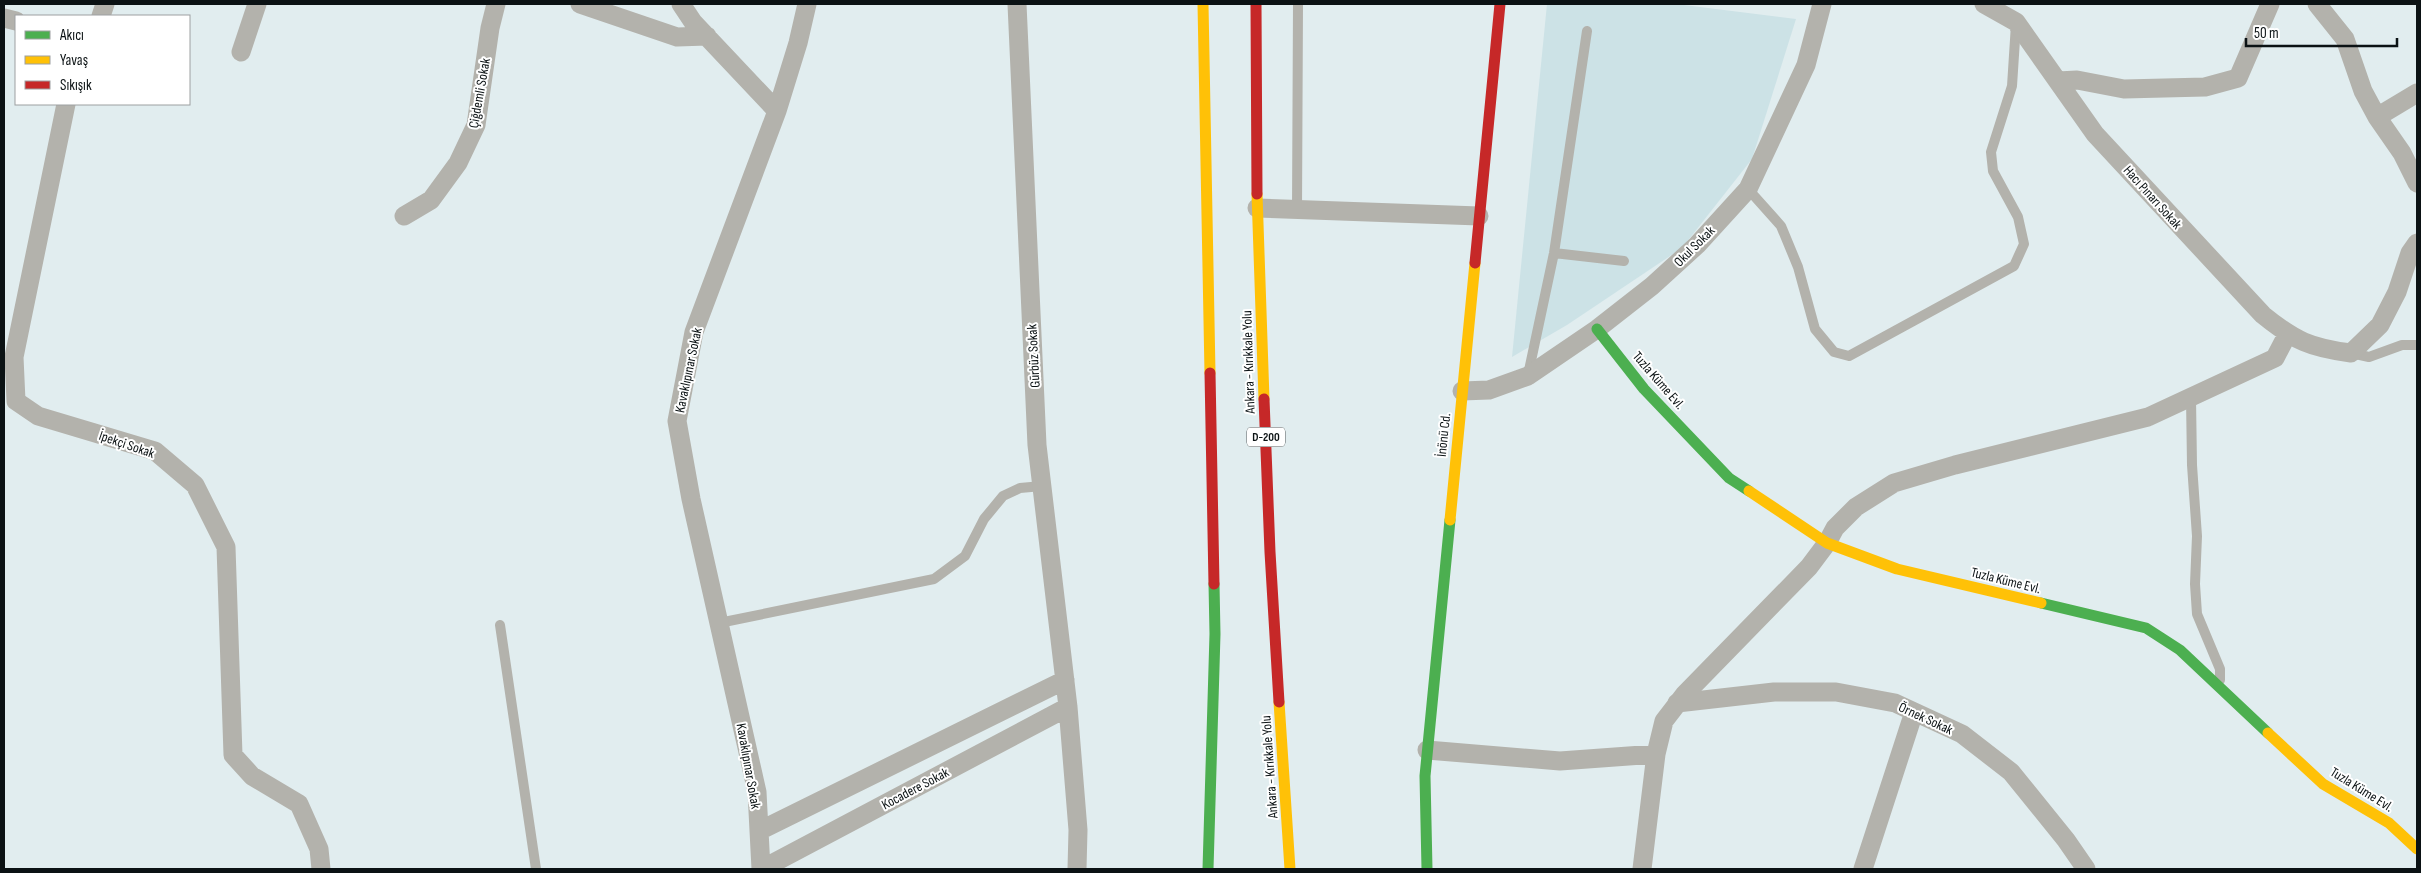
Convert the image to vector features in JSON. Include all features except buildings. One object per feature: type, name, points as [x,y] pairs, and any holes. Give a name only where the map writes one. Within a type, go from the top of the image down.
[{"type":"main road","points":[[1203,4],[1215,634],[1208,869]]},
{"type":"main road","name":"Ankara - Kırıkkale Yolu","points":[[1256,4],[1257,208],[1270,552],[1290,869]]},
{"type":"main road","name":"İnönü Cd.","points":[[1427,869],[1425,776],[1427,750],[1500,4]]},
{"type":"main road","name":"Tuzla Küme Evl.","points":[[1597,329],[1644,389],[1730,478],[1827,543],[1897,569],[2146,628],[2180,650],[2323,784],[2389,823],[2417,849]]},
{"type":"street","points":[[241,52],[257,4]]},
{"type":"street","name":"Çiğdemli Sokak","points":[[404,216],[431,200],[458,163],[476,125],[490,28],[496,4]]},
{"type":"street","points":[[580,4],[677,37],[707,36]]},
{"type":"street","points":[[681,4],[693,22],[777,111]]},
{"type":"street","name":"Kavaklıpınar Sokak","points":[[761,869],[757,792],[691,499],[677,421],[694,332],[777,111],[798,43],[806,4]]},
{"type":"street","name":"Gürbüz Sokak","points":[[1017,4],[1037,445],[1068,707],[1078,830],[1077,869]]},
{"type":"street","name":"Okul Sokak","points":[[1462,391],[1489,390],[1528,376],[1597,329],[1652,286],[1697,246],[1748,189],[1806,65],[1822,4]]},
{"type":"street","name":"Hacı Pınarı Sokak","points":[[1984,4],[2016,22],[2095,134],[2263,315],[2287,335],[2318,349],[2351,354]]},
{"type":"street","points":[[2058,81],[2077,80],[2124,88],[2205,87],[2238,78],[2270,4]]},
{"type":"street","points":[[2317,4],[2345,39],[2363,91],[2377,117],[2402,153],[2417,183]]},
{"type":"street","points":[[2377,117],[2417,93]]},
{"type":"street","name":"İpekçi Sokak","points":[[66,105],[14,357],[16,401],[38,416],[155,452],[195,485],[226,547],[233,755],[252,776],[299,804],[319,849],[321,869]]},
{"type":"street","points":[[1257,208],[1479,216]]},
{"type":"street","points":[[2351,354],[2380,325],[2396,292],[2410,253],[2417,243]]},
{"type":"street","points":[[1642,869],[1656,754],[1664,721],[1677,703],[1809,567],[1827,543],[1834,528],[1856,507],[1894,484],[1955,465],[2148,417],[2275,358],[2287,335]]},
{"type":"street","points":[[759,832],[1064,680]]},
{"type":"street","name":"Örnek Sokak","points":[[1677,703],[1774,692],[1836,692],[1895,703],[1962,734],[2011,772],[2066,840],[2086,869]]},
{"type":"street","name":"Kocadere Sokak","points":[[761,869],[1068,707]]},
{"type":"street","points":[[1863,869],[1914,712]]},
{"type":"street","points":[[1427,750],[1560,762],[1656,754]]},
{"type":"lane","points":[[1297,210],[1298,4]]},
{"type":"lane","points":[[1748,189],[1782,226],[1798,267],[1815,329],[1834,352],[1849,356],[2014,266],[2024,244],[2018,217],[1994,171],[1991,152],[2012,86],[2016,22]]},
{"type":"lane","points":[[1528,376],[1554,252],[1587,31]]},
{"type":"lane","points":[[1554,252],[1624,260]]},
{"type":"lane","points":[[2351,354],[2369,357],[2402,345],[2417,345]]},
{"type":"lane","points":[[2191,398],[2192,465],[2198,536],[2195,584],[2197,614],[2220,668],[2221,687]]},
{"type":"lane","points":[[719,623],[934,579],[965,556],[984,518],[1003,496],[1020,488],[1042,486]]},
{"type":"lane","points":[[500,625],[536,869]]},
{"type":"shaded area","points":[[1547,4],[1676,4],[1796,19],[1752,159],[1682,248],[1567,325],[1512,357]]},
{"type":"traffic: fast","points":[[1597,329],[1644,389],[1729,478],[1749,491]]},
{"type":"traffic: fast","points":[[1427,869],[1425,776],[1450,520]]},
{"type":"traffic: fast","points":[[1208,869],[1215,634],[1214,584]]},
{"type":"traffic: fast","points":[[2041,603],[2146,628],[2180,650],[2268,733]]},
{"type":"traffic: slow","points":[[1203,4],[1210,373]]},
{"type":"traffic: slow","points":[[1257,194],[1264,399]]},
{"type":"traffic: slow","points":[[1450,520],[1475,263]]},
{"type":"traffic: slow","points":[[1749,491],[1827,543],[1897,569],[2041,603]]},
{"type":"traffic: slow","points":[[1279,702],[1290,869]]},
{"type":"traffic: slow","points":[[2268,733],[2323,784],[2389,823],[2417,849]]},
{"type":"traffic: jam","points":[[1256,4],[1257,194]]},
{"type":"traffic: jam","points":[[1475,263],[1500,4]]},
{"type":"traffic: jam","points":[[1210,373],[1214,584]]},
{"type":"traffic: jam","points":[[1264,399],[1270,552],[1279,702]]}]
